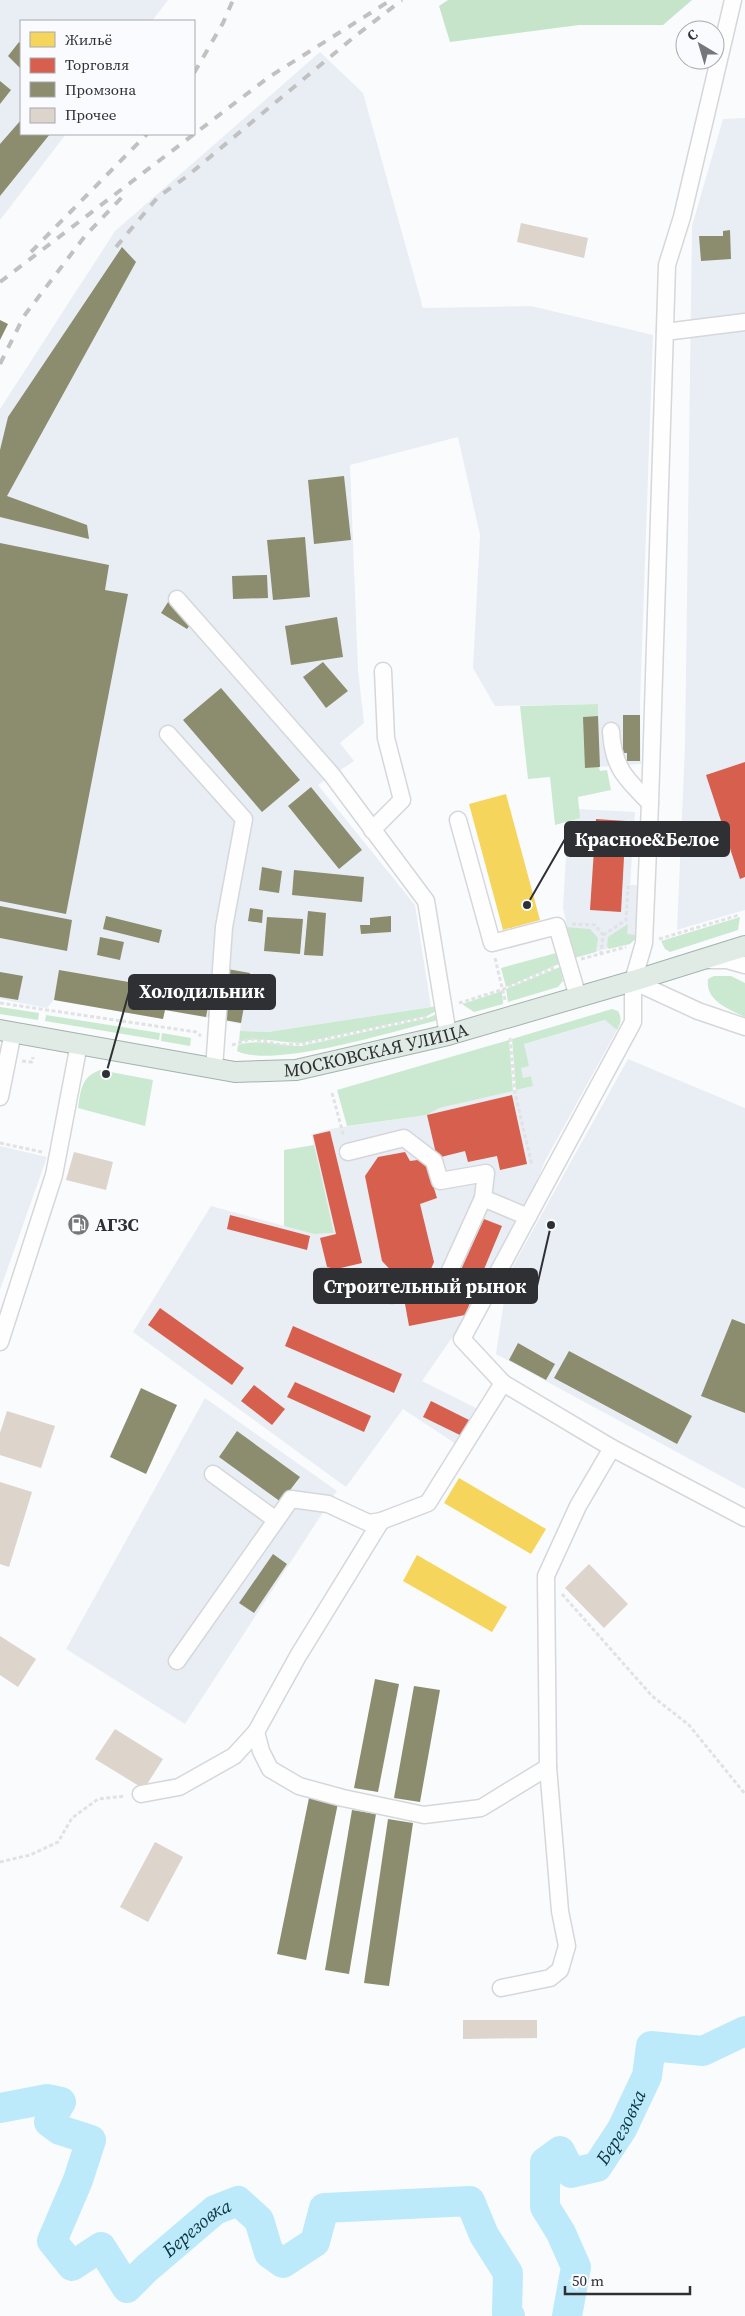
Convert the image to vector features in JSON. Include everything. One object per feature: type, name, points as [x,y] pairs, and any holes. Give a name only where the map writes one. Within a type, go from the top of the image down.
[{"type":"main road","name":"МОСКОВСКАЯ УЛИЦА","points":[[7,1031],[214,1069],[254,1073],[296,1070],[448,1035],[578,998],[745,946]]},
{"type":"street","points":[[734,0],[682,217],[667,265],[644,943],[633,981],[633,1022],[462,1339],[503,1383],[612,1448],[745,1518]]},
{"type":"street","points":[[665,332],[745,322]]},
{"type":"street","points":[[178,599],[332,775],[426,901],[448,1035]]},
{"type":"street","points":[[372,830],[402,800],[386,738],[383,671]]},
{"type":"street","points":[[611,730],[612,752],[616,763],[633,786],[650,803]]},
{"type":"street","points":[[168,734],[244,819],[224,926],[214,1069]]},
{"type":"street","points":[[458,820],[492,944],[557,926],[578,998]]},
{"type":"street","points":[[698,960],[727,960],[745,965]]},
{"type":"street","points":[[633,981],[698,1011],[745,1028]]},
{"type":"street","points":[[0,1097],[7,1031]]},
{"type":"street","points":[[0,1342],[54,1175],[79,1044]]},
{"type":"street","points":[[324,1276],[392,1295],[443,1286],[483,1198],[486,1173],[440,1181],[434,1161],[404,1138],[348,1152]]},
{"type":"street","points":[[483,1198],[528,1217]]},
{"type":"street","points":[[177,1661],[291,1499],[328,1504],[369,1523],[381,1521],[428,1502],[503,1383]]},
{"type":"street","points":[[501,1988],[550,1978],[560,1970],[567,1946],[560,1911],[548,1767],[546,1576],[578,1506],[612,1448]]},
{"type":"street","points":[[213,1474],[276,1520]]},
{"type":"street","points":[[141,1794],[180,1787],[234,1756],[256,1732],[298,1656],[381,1521]]},
{"type":"street","points":[[256,1732],[261,1752],[270,1769],[299,1786],[343,1798],[424,1815],[481,1808],[548,1767]]},
{"type":"path","points":[[0,1003],[44,1012],[196,1032],[215,1045],[229,1046],[252,1039],[282,1045],[301,1044],[428,1017],[444,1008],[504,989],[568,962],[644,943],[740,915]]},
{"type":"path","points":[[603,935],[626,920]]},
{"type":"path","points":[[557,926],[566,923],[595,925],[603,935],[601,954]]},
{"type":"path","points":[[492,944],[506,1003]]},
{"type":"path","points":[[510,1038],[515,1093],[532,1166]]},
{"type":"path","points":[[332,1093],[348,1152]]},
{"type":"path","points":[[0,1143],[58,1156]]},
{"type":"path","points":[[546,1576],[652,1696],[689,1725],[745,1794]]},
{"type":"path","points":[[0,1862],[30,1855],[58,1842],[72,1818],[98,1799],[141,1794]]},
{"type":"shaded area","points":[[0,0],[168,0],[153,20],[20,20],[20,135],[65,135],[0,220]]},
{"type":"shaded area","points":[[320,52],[363,93],[423,308],[531,306],[653,335],[640,703],[641,764],[585,768],[583,717],[598,704],[495,706],[473,668],[480,535],[458,437],[350,465],[358,670],[364,723],[340,743],[354,761],[318,785],[415,905],[431,1007],[268,1032],[240,1031],[241,1024],[165,1010],[163,1019],[54,1000],[47,1008],[0,999],[0,409],[115,231]]},
{"type":"shaded area","points":[[745,118],[745,910],[677,930],[685,747],[692,226],[723,119]]},
{"type":"shaded area","points":[[579,809],[635,812],[630,885],[639,885],[636,938],[634,941],[574,958],[563,908],[568,821],[579,818]]},
{"type":"shaded area","points":[[606,1020],[617,1030],[545,1161],[530,1197],[467,1316],[422,1381],[476,1408],[456,1444],[403,1409],[346,1487],[133,1332],[211,1206],[314,1234],[334,1233],[311,1134],[335,1128],[427,1115],[439,1108],[533,1086],[531,1076],[523,1078],[520,1068],[524,1044]]},
{"type":"shaded area","points":[[628,1059],[745,1108],[745,1489],[496,1354],[508,1275]]},
{"type":"shaded area","points":[[0,1146],[47,1157],[0,1290]]},
{"type":"shaded area","points":[[205,1398],[337,1491],[185,1724],[66,1649]]},
{"type":"green space","points":[[448,0],[692,0],[663,25],[579,25],[450,42],[439,6]]},
{"type":"green space","points":[[598,704],[598,716],[583,717],[600,771],[607,770],[611,790],[578,797],[580,818],[555,825],[550,777],[528,779],[520,706]]},
{"type":"green space","points":[[740,917],[738,930],[670,952],[665,949],[661,941]]},
{"type":"green space","points":[[628,924],[627,934],[636,935],[636,938],[630,944],[609,949],[607,946],[608,937]]},
{"type":"green space","points":[[566,927],[590,929],[598,938],[596,952],[574,958]]},
{"type":"green space","points":[[556,953],[559,964],[506,987],[501,968]]},
{"type":"green space","points":[[560,967],[563,981],[558,987],[508,1002],[506,989]]},
{"type":"green space","points":[[714,976],[731,976],[745,983],[745,1017],[714,999],[708,987],[708,979]]},
{"type":"green space","points":[[502,991],[503,1004],[474,1012],[462,1004]]},
{"type":"green space","points":[[438,1006],[438,1010],[427,1016],[301,1043],[262,1040],[239,1042],[240,1031],[268,1032]]},
{"type":"green space","points":[[0,1007],[39,1013],[38,1020],[0,1014]]},
{"type":"green space","points":[[612,1009],[618,1011],[620,1016],[617,1030],[605,1020],[524,1044],[529,1066],[521,1068],[523,1078],[531,1076],[533,1086],[516,1090],[512,1039]]},
{"type":"green space","points":[[438,1013],[439,1017],[435,1021],[364,1040],[305,1052],[254,1055],[237,1051],[238,1045],[254,1042],[301,1046],[428,1018]]},
{"type":"green space","points":[[46,1015],[160,1033],[159,1040],[45,1021]]},
{"type":"green space","points":[[162,1033],[191,1038],[190,1046],[161,1041]]},
{"type":"green space","points":[[509,1040],[513,1091],[439,1108],[427,1115],[347,1126],[337,1090]]},
{"type":"green space","points":[[100,1070],[153,1080],[145,1126],[78,1108],[85,1080]]},
{"type":"green space","points":[[314,1145],[334,1233],[314,1234],[284,1226],[284,1150]]},
{"type":"building: Жильё","points":[[506,794],[540,920],[503,930],[469,804]]},
{"type":"building: Жильё","points":[[459,1478],[546,1529],[531,1554],[444,1503]]},
{"type":"building: Жильё","points":[[417,1555],[507,1607],[492,1632],[403,1581]]},
{"type":"building: Торговля","points":[[745,762],[745,877],[740,879],[706,775]]},
{"type":"building: Торговля","points":[[596,819],[626,821],[621,912],[590,910]]},
{"type":"building: Торговля","points":[[512,1095],[527,1164],[500,1170],[497,1156],[468,1162],[465,1151],[437,1158],[427,1115]]},
{"type":"building: Торговля","points":[[330,1131],[362,1263],[328,1271],[320,1238],[336,1234],[313,1135]]},
{"type":"building: Торговля","points":[[405,1152],[410,1161],[425,1159],[437,1198],[420,1204],[434,1262],[428,1276],[398,1278],[382,1261],[365,1176],[378,1157]]},
{"type":"building: Торговля","points":[[230,1215],[310,1236],[307,1250],[227,1229]]},
{"type":"building: Торговля","points":[[484,1219],[502,1226],[465,1315],[409,1326],[405,1304],[449,1296]]},
{"type":"building: Торговля","points":[[160,1308],[244,1368],[232,1385],[148,1325]]},
{"type":"building: Торговля","points":[[293,1326],[402,1374],[394,1393],[285,1346]]},
{"type":"building: Торговля","points":[[295,1382],[371,1416],[364,1432],[287,1397]]},
{"type":"building: Торговля","points":[[254,1385],[285,1409],[272,1425],[241,1401]]},
{"type":"building: Торговля","points":[[431,1401],[473,1422],[466,1438],[423,1417]]},
{"type":"building: Промзона","points":[[19,42],[20,68],[8,56]]},
{"type":"building: Промзона","points":[[0,81],[11,90],[0,104]]},
{"type":"building: Промзона","points":[[20,121],[20,135],[49,135],[0,196],[0,144]]},
{"type":"building: Промзона","points":[[730,230],[731,259],[701,261],[699,236],[723,236],[723,231]]},
{"type":"building: Промзона","points":[[122,247],[136,262],[7,496],[87,525],[89,539],[0,517],[0,450],[8,417]]},
{"type":"building: Промзона","points":[[0,320],[8,324],[0,340]]},
{"type":"building: Промзона","points":[[344,476],[351,540],[314,544],[308,480]]},
{"type":"building: Промзона","points":[[305,537],[310,597],[273,600],[267,540]]},
{"type":"building: Промзона","points":[[0,543],[109,565],[105,590],[128,594],[66,914],[0,901]]},
{"type":"building: Промзона","points":[[267,575],[268,598],[233,599],[232,576]]},
{"type":"building: Промзона","points":[[170,599],[196,617],[187,629],[161,613]]},
{"type":"building: Промзона","points":[[337,617],[343,657],[291,665],[285,626]]},
{"type":"building: Промзона","points":[[323,662],[348,691],[326,708],[303,677]]},
{"type":"building: Промзона","points":[[221,688],[300,780],[262,812],[183,720]]},
{"type":"building: Промзона","points":[[623,715],[640,715],[640,761],[627,761],[627,753],[623,753]]},
{"type":"building: Промзона","points":[[598,716],[600,767],[585,768],[583,717]]},
{"type":"building: Промзона","points":[[311,787],[362,850],[339,869],[288,806]]},
{"type":"building: Промзона","points":[[262,867],[282,871],[279,893],[259,890]]},
{"type":"building: Промзона","points":[[294,870],[364,877],[362,902],[292,895]]},
{"type":"building: Промзона","points":[[0,906],[72,920],[67,951],[0,938]]},
{"type":"building: Промзона","points":[[250,908],[263,910],[262,923],[248,921]]},
{"type":"building: Промзона","points":[[308,911],[326,913],[323,956],[304,955]]},
{"type":"building: Промзона","points":[[106,916],[162,930],[159,943],[103,929]]},
{"type":"building: Промзона","points":[[391,916],[391,932],[361,934],[360,925],[370,925],[370,918]]},
{"type":"building: Промзона","points":[[267,917],[303,919],[300,954],[264,951]]},
{"type":"building: Промзона","points":[[100,937],[124,942],[120,960],[97,955]]},
{"type":"building: Промзона","points":[[216,967],[250,973],[241,1023],[208,1017]]},
{"type":"building: Промзона","points":[[59,970],[210,996],[206,1017],[165,1010],[163,1019],[54,1000]]},
{"type":"building: Промзона","points":[[0,972],[23,976],[18,1000],[0,997]]},
{"type":"building: Промзона","points":[[732,1319],[745,1324],[745,1413],[701,1396]]},
{"type":"building: Промзона","points":[[518,1343],[555,1364],[546,1380],[509,1360]]},
{"type":"building: Промзона","points":[[569,1351],[692,1416],[677,1444],[554,1378]]},
{"type":"building: Промзона","points":[[141,1388],[177,1405],[146,1474],[110,1457]]},
{"type":"building: Промзона","points":[[237,1431],[300,1477],[281,1502],[219,1457]]},
{"type":"building: Промзона","points":[[273,1554],[287,1564],[254,1613],[239,1603]]},
{"type":"building: Промзона","points":[[375,1679],[399,1684],[378,1792],[354,1788]]},
{"type":"building: Промзона","points":[[414,1686],[440,1690],[420,1802],[394,1798]]},
{"type":"building: Промзона","points":[[309,1798],[338,1803],[306,1960],[277,1954]]},
{"type":"building: Промзона","points":[[352,1810],[376,1814],[349,1974],[325,1970]]},
{"type":"building: Промзона","points":[[388,1819],[413,1823],[389,1986],[364,1983]]},
{"type":"building: Прочее","points":[[521,223],[588,238],[584,258],[517,242]]},
{"type":"building: Прочее","points":[[74,1152],[113,1162],[106,1190],[66,1180]]},
{"type":"building: Прочее","points":[[7,1411],[55,1426],[41,1468],[0,1455],[0,1433]]},
{"type":"building: Прочее","points":[[0,1482],[32,1492],[9,1567],[0,1564]]},
{"type":"building: Прочее","points":[[589,1564],[628,1604],[604,1628],[565,1588]]},
{"type":"building: Прочее","points":[[0,1636],[36,1659],[18,1687],[0,1675]]},
{"type":"building: Прочее","points":[[115,1729],[163,1759],[144,1789],[95,1759]]},
{"type":"building: Прочее","points":[[155,1842],[183,1857],[148,1922],[120,1907]]},
{"type":"building: Прочее","points":[[463,2020],[537,2020],[537,2038],[463,2039]]},
{"type":"waterway","name":"Березовка","points":[[567,2316],[576,2267],[561,2233],[545,2207],[545,2162],[560,2151],[571,2173],[597,2167],[622,2129],[647,2076],[651,2046],[703,2051],[745,2031]]},
{"type":"waterway","name":"Березовка","points":[[0,2108],[47,2099],[61,2102],[49,2122],[60,2130],[91,2140],[78,2180],[52,2241],[72,2266],[101,2247],[127,2288],[147,2268],[215,2210],[238,2201],[259,2220],[269,2253],[283,2263],[315,2242],[324,2208],[470,2201],[484,2235],[508,2273],[507,2313],[510,2316]]},
{"type":"railway","points":[[195,71],[223,23],[233,0]]},
{"type":"railway","points":[[195,133],[269,77],[391,0]]},
{"type":"railway","points":[[116,247],[158,197],[186,177],[354,37],[402,0]]},
{"type":"railway","points":[[31,252],[146,135]]},
{"type":"railway","points":[[0,282],[193,135]]},
{"type":"railway","points":[[0,364],[24,316],[85,236],[124,195]]},
{"type":"place","name":"Красное&Белое","points":[[527,905]]},
{"type":"place","name":"Холодильник","points":[[106,1074]]},
{"type":"place","name":"АГЗС","points":[[79,1225]]},
{"type":"place","name":"Строительный рынок","points":[[551,1225]]}]
